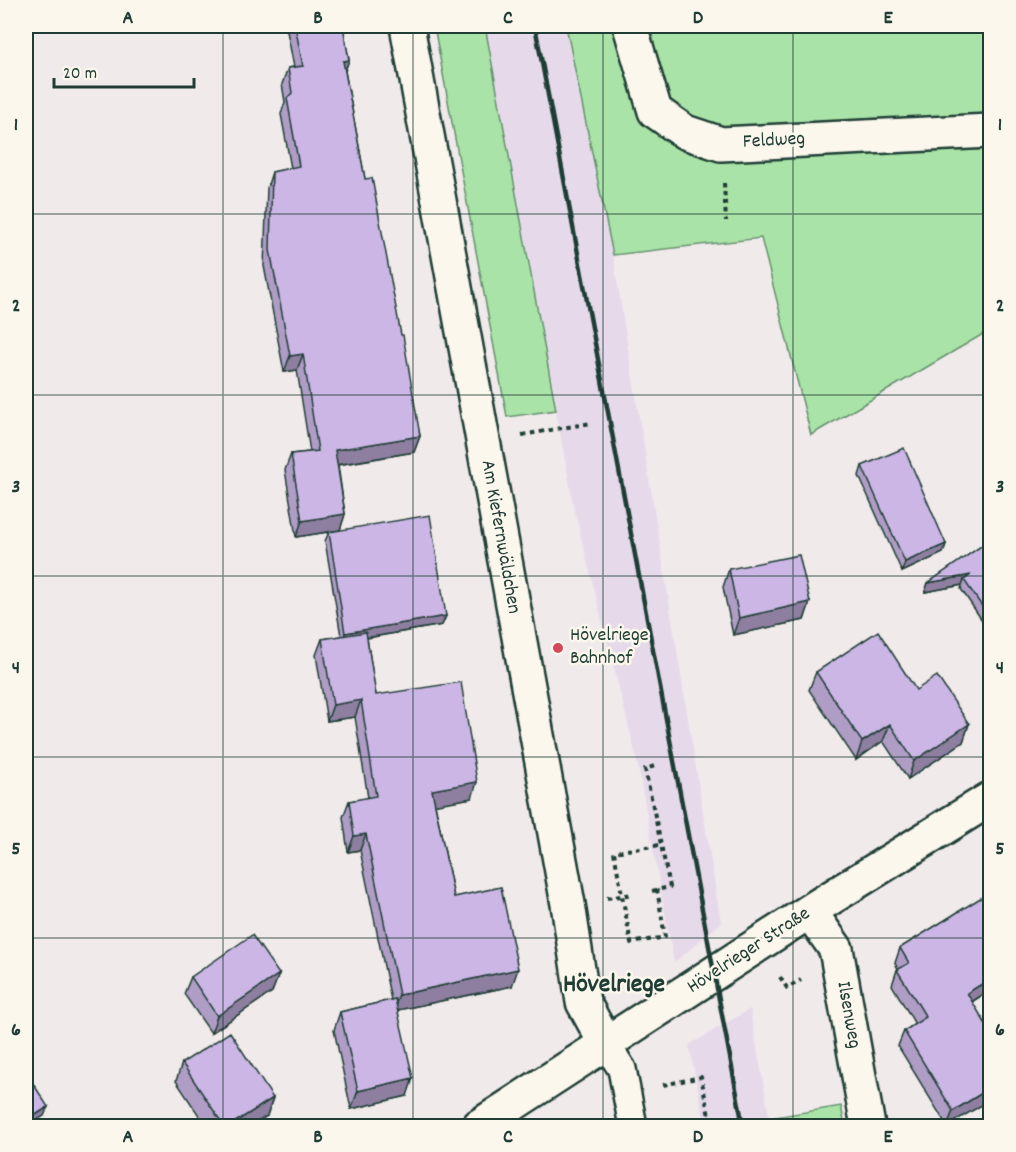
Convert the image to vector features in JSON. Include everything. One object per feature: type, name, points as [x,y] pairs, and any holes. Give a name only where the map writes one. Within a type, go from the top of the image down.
[{"type":"street","name":"Am Kiefernwäldchen","points":[[407,26],[568,904],[583,1002],[606,1044]]},
{"type":"street","name":"Feldweg","points":[[630,26],[655,111],[685,132],[721,144],[990,131]]},
{"type":"street","name":"Hövelrieger Straße","points":[[479,1126],[810,912],[990,800]]},
{"type":"street","name":"Ilsenweg","points":[[810,912],[836,949],[868,1126]]},
{"type":"lane","points":[[606,1044],[622,1069],[633,1126]]},
{"type":"path","points":[[530,434],[591,423]]},
{"type":"path","points":[[657,765],[645,769],[670,887],[655,890],[665,937],[631,943],[614,852],[660,845]]},
{"type":"path","points":[[626,1091],[701,1077],[711,1126]]},
{"type":"shaded area","points":[[485,26],[566,26],[613,255],[721,923],[674,963],[636,756],[574,509]]},
{"type":"shaded area","points":[[750,1009],[771,1126],[705,1126],[689,1045]]},
{"type":"green space","points":[[434,26],[485,26],[556,410],[507,417]]},
{"type":"green space","points":[[566,26],[990,26],[990,330],[811,435],[761,238],[613,255]]},
{"type":"green space","points":[[841,1106],[845,1126],[771,1126],[769,1118]]},
{"type":"building","points":[[295,26],[343,26],[349,60],[343,61],[365,179],[372,178],[420,436],[335,450],[345,514],[302,521],[291,454],[318,451],[303,354],[290,356],[270,250],[272,172],[299,166],[287,98],[292,93],[288,68],[303,66]]},
{"type":"building","points":[[904,448],[946,544],[905,562],[862,466]]},
{"type":"building","points":[[430,515],[446,616],[345,633],[329,532]]},
{"type":"building","points":[[990,540],[990,618],[964,580],[971,575],[928,583]]},
{"type":"building","points":[[799,555],[810,602],[739,618],[729,569]]},
{"type":"building","points":[[878,631],[916,690],[937,676],[969,724],[914,761],[890,724],[862,742],[816,672]]},
{"type":"building","points":[[366,632],[376,695],[461,682],[477,782],[432,790],[454,897],[501,887],[518,969],[399,995],[366,834],[354,836],[349,801],[376,796],[361,700],[333,705],[322,639]]},
{"type":"building","points":[[990,892],[990,979],[967,993],[990,1031],[990,1088],[953,1111],[904,1031],[926,1017],[897,970],[909,963],[900,948]]},
{"type":"building","points":[[252,935],[279,974],[217,1016],[191,977]]},
{"type":"building","points":[[395,999],[413,1078],[358,1091],[340,1012]]},
{"type":"building","points":[[230,1032],[273,1098],[229,1126],[224,1126],[182,1063]]},
{"type":"building","points":[[26,1072],[48,1107],[26,1121]]},
{"type":"railway","points":[[535,26],[743,1126]]},
{"type":"place","name":"Hövelriege Bahnhof","points":[[558,648]]},
{"type":"district","name":"Hövelriege","points":[[614,985]]}]
